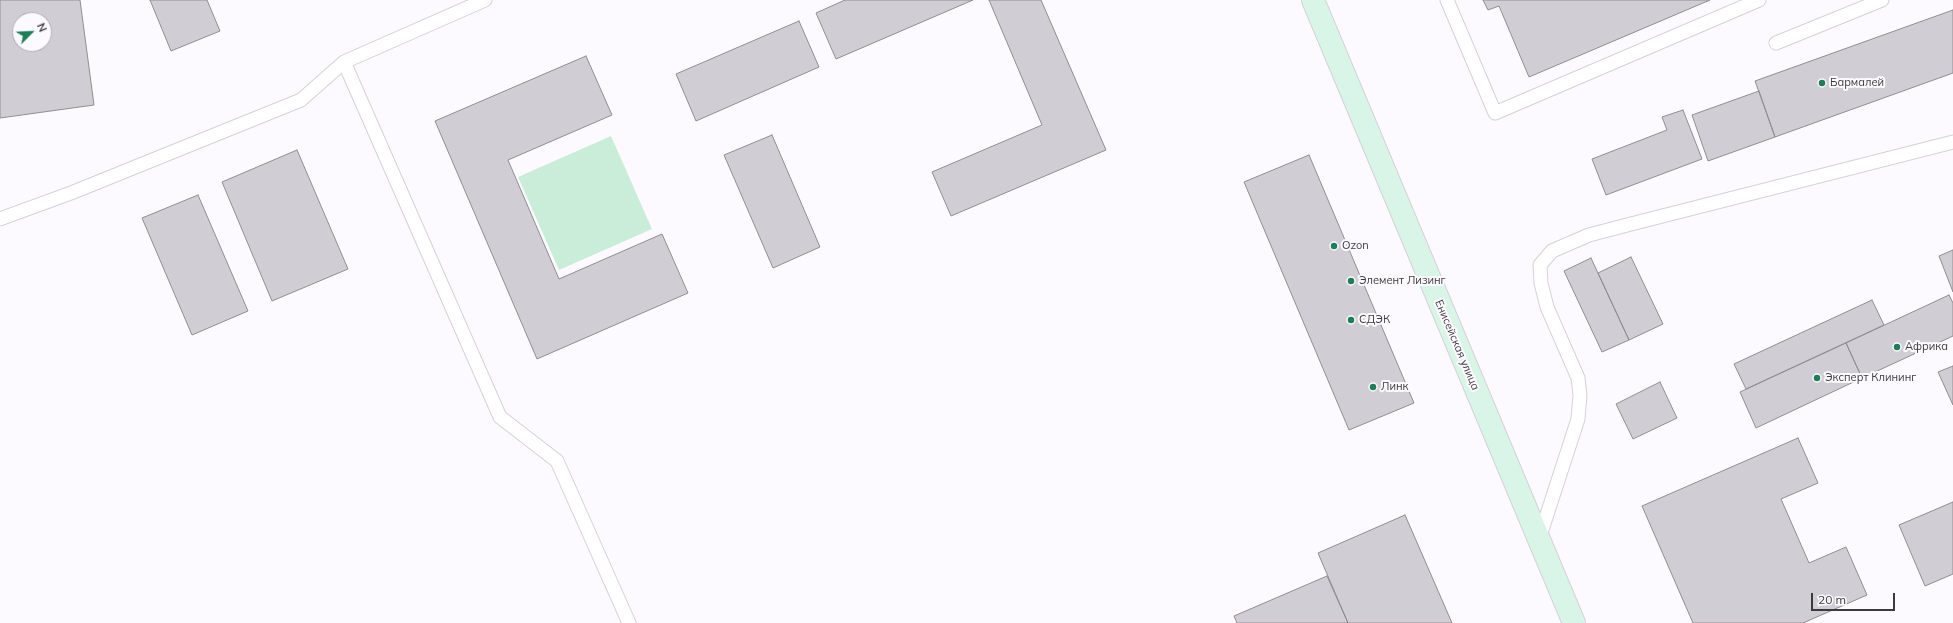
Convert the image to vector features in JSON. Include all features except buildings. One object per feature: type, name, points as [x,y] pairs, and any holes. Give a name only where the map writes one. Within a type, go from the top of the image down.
[{"type":"street","name":"Енисейская улица","points":[[1313,0],[1574,623]]},
{"type":"lane","points":[[0,219],[71,193],[301,100],[344,62],[485,0]]},
{"type":"lane","points":[[1447,0],[1495,113],[1759,0]]},
{"type":"lane","points":[[1776,44],[1882,0]]},
{"type":"lane","points":[[344,62],[500,417],[557,461],[629,623]]},
{"type":"lane","points":[[1539,539],[1578,419],[1580,395],[1578,378],[1547,307],[1541,283],[1540,265],[1552,251],[1589,235],[1953,142]]},
{"type":"green space","points":[[611,136],[652,229],[559,270],[518,177]]},
{"type":"place","name":"Бармалей","points":[[1822,83]]},
{"type":"place","name":"Ozon","points":[[1334,246]]},
{"type":"place","name":"Элемент Лизинг","points":[[1351,281]]},
{"type":"place","name":"СДЭК","points":[[1351,320]]},
{"type":"place","name":"Африка","points":[[1897,347]]},
{"type":"place","name":"Эксперт Клининг","points":[[1817,378]]},
{"type":"place","name":"Линк","points":[[1373,387]]}]
